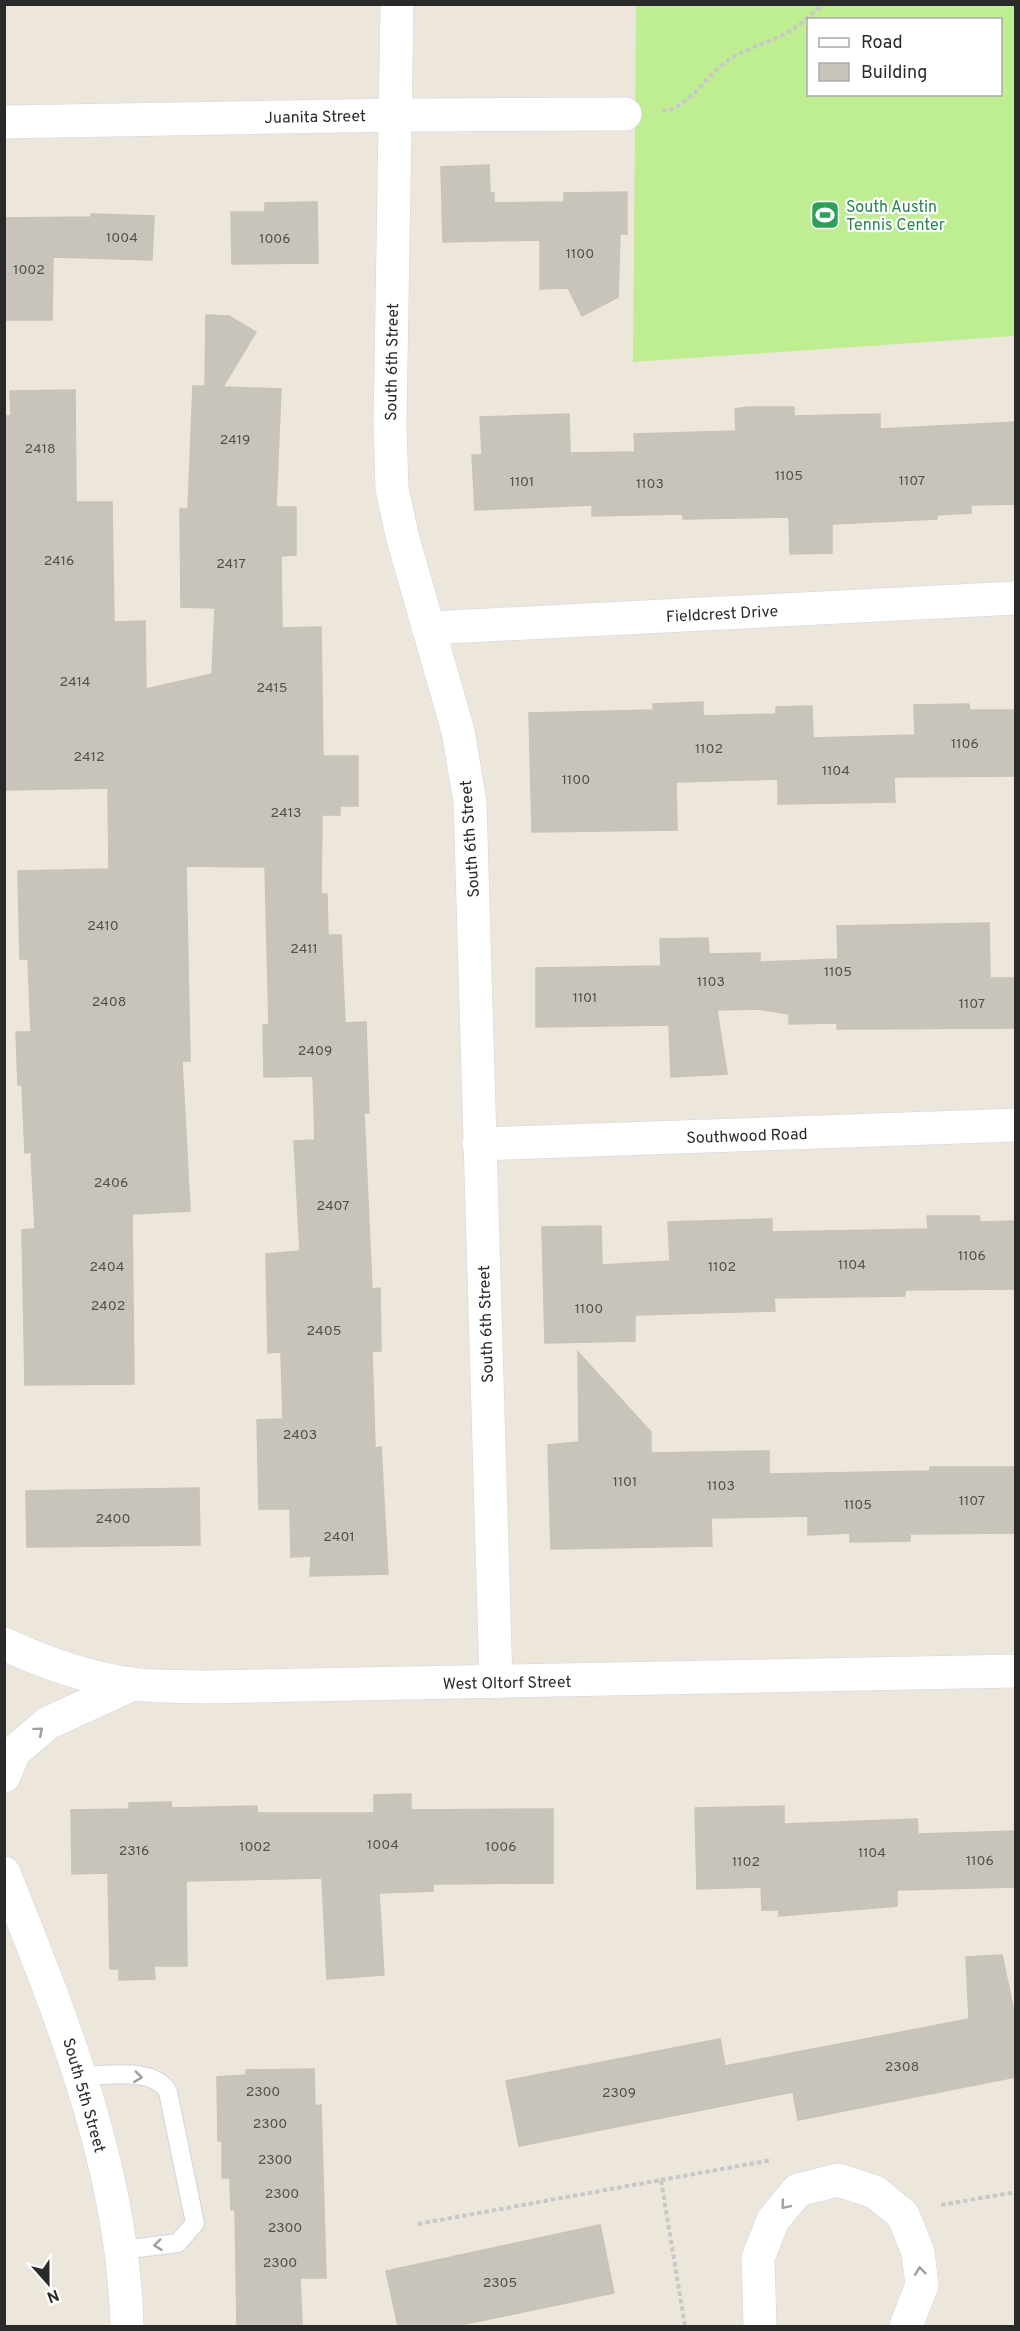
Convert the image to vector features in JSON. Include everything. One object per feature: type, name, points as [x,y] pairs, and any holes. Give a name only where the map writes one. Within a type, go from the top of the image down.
[{"type":"street","name":"South 6th Street","points":[[397,4],[390,424],[392,489],[428,628],[458,731],[470,802],[496,1682]]},
{"type":"street","name":"Juanita Street","points":[[4,122],[396,115],[625,114]]},
{"type":"street","name":"Fieldcrest Drive","points":[[428,628],[1016,598]]},
{"type":"street","name":"Southwood Road","points":[[479,1144],[1016,1125]]},
{"type":"street","name":"West Oltorf Street","points":[[4,1644],[59,1666],[133,1684],[205,1688],[1016,1671]]},
{"type":"street","points":[[4,1776],[14,1752],[48,1723],[133,1684]]},
{"type":"street","name":"South 5th Street","points":[[4,1873],[69,2038],[104,2158],[126,2274],[127,2326]]},
{"type":"street","points":[[760,2326],[758,2258],[772,2220],[798,2190],[838,2180],[874,2192],[903,2215],[918,2252],[922,2285],[906,2326]]},
{"type":"lane","points":[[80,2076],[133,2076],[154,2079],[164,2084],[168,2092],[195,2223],[178,2243],[121,2250]]},
{"type":"path","points":[[625,114],[670,110],[705,84],[726,61],[759,43],[786,33],[824,4]]},
{"type":"path","points":[[418,2224],[661,2180],[685,2326]]},
{"type":"green space","name":"South Austin Tennis Center","points":[[636,5],[1015,5],[1015,336],[633,362]]},
{"type":"building","points":[[489,165],[490,193],[494,193],[494,203],[564,202],[564,193],[627,192],[627,234],[620,234],[618,297],[582,316],[568,288],[540,289],[540,240],[443,242],[441,167]]},
{"type":"building","points":[[317,202],[318,263],[232,264],[231,212],[265,212],[265,203]]},
{"type":"building","points":[[91,214],[154,216],[152,260],[53,257],[52,320],[4,320],[4,218],[91,217]]},
{"type":"building","points":[[206,315],[229,316],[256,332],[223,387],[281,389],[276,507],[296,507],[296,555],[281,556],[282,628],[321,627],[323,756],[358,756],[358,806],[340,806],[340,815],[322,815],[321,894],[327,894],[328,935],[341,935],[345,1023],[366,1022],[369,1113],[364,1113],[372,1289],[380,1288],[381,1351],[372,1351],[375,1448],[381,1447],[388,1574],[310,1576],[311,1556],[291,1557],[290,1509],[259,1509],[257,1420],[283,1419],[281,1352],[268,1353],[266,1254],[300,1251],[294,1141],[315,1140],[313,1076],[264,1077],[263,1025],[269,1025],[265,867],[186,866],[190,1061],[182,1061],[190,1211],[132,1214],[134,1384],[25,1385],[22,1230],[35,1229],[31,1152],[25,1153],[22,1085],[18,1085],[16,1032],[31,1032],[28,959],[20,959],[18,871],[109,869],[108,788],[4,790],[4,416],[11,416],[10,391],[75,390],[76,502],[112,502],[114,622],[145,621],[146,689],[212,674],[215,608],[181,607],[180,509],[188,509],[193,386],[205,386]]},
{"type":"building","points":[[794,407],[794,416],[880,414],[880,429],[1016,422],[1016,504],[971,505],[971,513],[937,515],[937,519],[832,524],[832,553],[790,554],[789,517],[683,519],[683,514],[592,516],[592,505],[475,510],[472,455],[482,455],[480,417],[569,414],[570,453],[635,452],[634,434],[736,431],[735,409]]},
{"type":"building","points":[[703,702],[703,716],[776,714],[776,707],[812,706],[813,738],[915,735],[914,705],[969,704],[970,710],[1016,710],[1016,776],[894,777],[895,802],[778,804],[778,779],[676,782],[677,830],[532,832],[529,713],[653,710],[653,704]]},
{"type":"building","points":[[989,923],[990,978],[1016,978],[1016,1028],[837,1029],[837,1023],[789,1024],[789,1014],[758,1009],[717,1010],[727,1074],[671,1077],[669,1025],[536,1027],[536,968],[661,966],[660,939],[708,938],[709,954],[760,953],[760,962],[838,959],[837,926]]},
{"type":"building","points":[[927,1216],[979,1216],[980,1222],[1016,1221],[1016,1289],[905,1290],[905,1296],[774,1298],[775,1311],[635,1315],[635,1341],[545,1343],[542,1227],[601,1226],[602,1265],[670,1261],[668,1222],[772,1219],[772,1232],[928,1229]]},
{"type":"building","points":[[578,1352],[651,1432],[651,1453],[769,1451],[769,1474],[930,1471],[930,1467],[1016,1467],[1016,1533],[910,1534],[910,1541],[850,1542],[850,1533],[808,1535],[808,1516],[711,1518],[712,1546],[551,1549],[548,1445],[579,1442]]},
{"type":"building","points":[[199,1488],[200,1545],[27,1547],[26,1491]]},
{"type":"building","points":[[411,1794],[411,1810],[553,1809],[553,1883],[433,1884],[433,1891],[379,1893],[384,1975],[327,1979],[322,1878],[186,1881],[187,1966],[154,1966],[155,1979],[119,1980],[119,1969],[110,1969],[108,1873],[72,1874],[71,1810],[129,1809],[129,1803],[171,1802],[172,1808],[257,1806],[257,1813],[374,1813],[374,1795]]},
{"type":"building","points":[[784,1806],[784,1824],[917,1819],[918,1834],[1016,1831],[1016,1887],[897,1890],[897,1906],[779,1916],[779,1910],[762,1910],[761,1887],[697,1889],[695,1808]]},
{"type":"building","points":[[1002,1955],[1016,2021],[1016,2077],[798,2120],[793,2092],[519,2146],[506,2081],[720,2039],[725,2066],[969,2019],[966,1957]]},
{"type":"building","points":[[314,2069],[315,2106],[321,2105],[326,2278],[300,2278],[302,2326],[237,2326],[235,2209],[231,2210],[230,2178],[222,2178],[222,2141],[218,2141],[217,2077],[246,2075],[246,2070]]},
{"type":"building","points":[[600,2225],[614,2293],[456,2326],[398,2326],[386,2271]]},
{"type":"place","name":"South Austin Tennis Center","points":[[825,215]]}]
